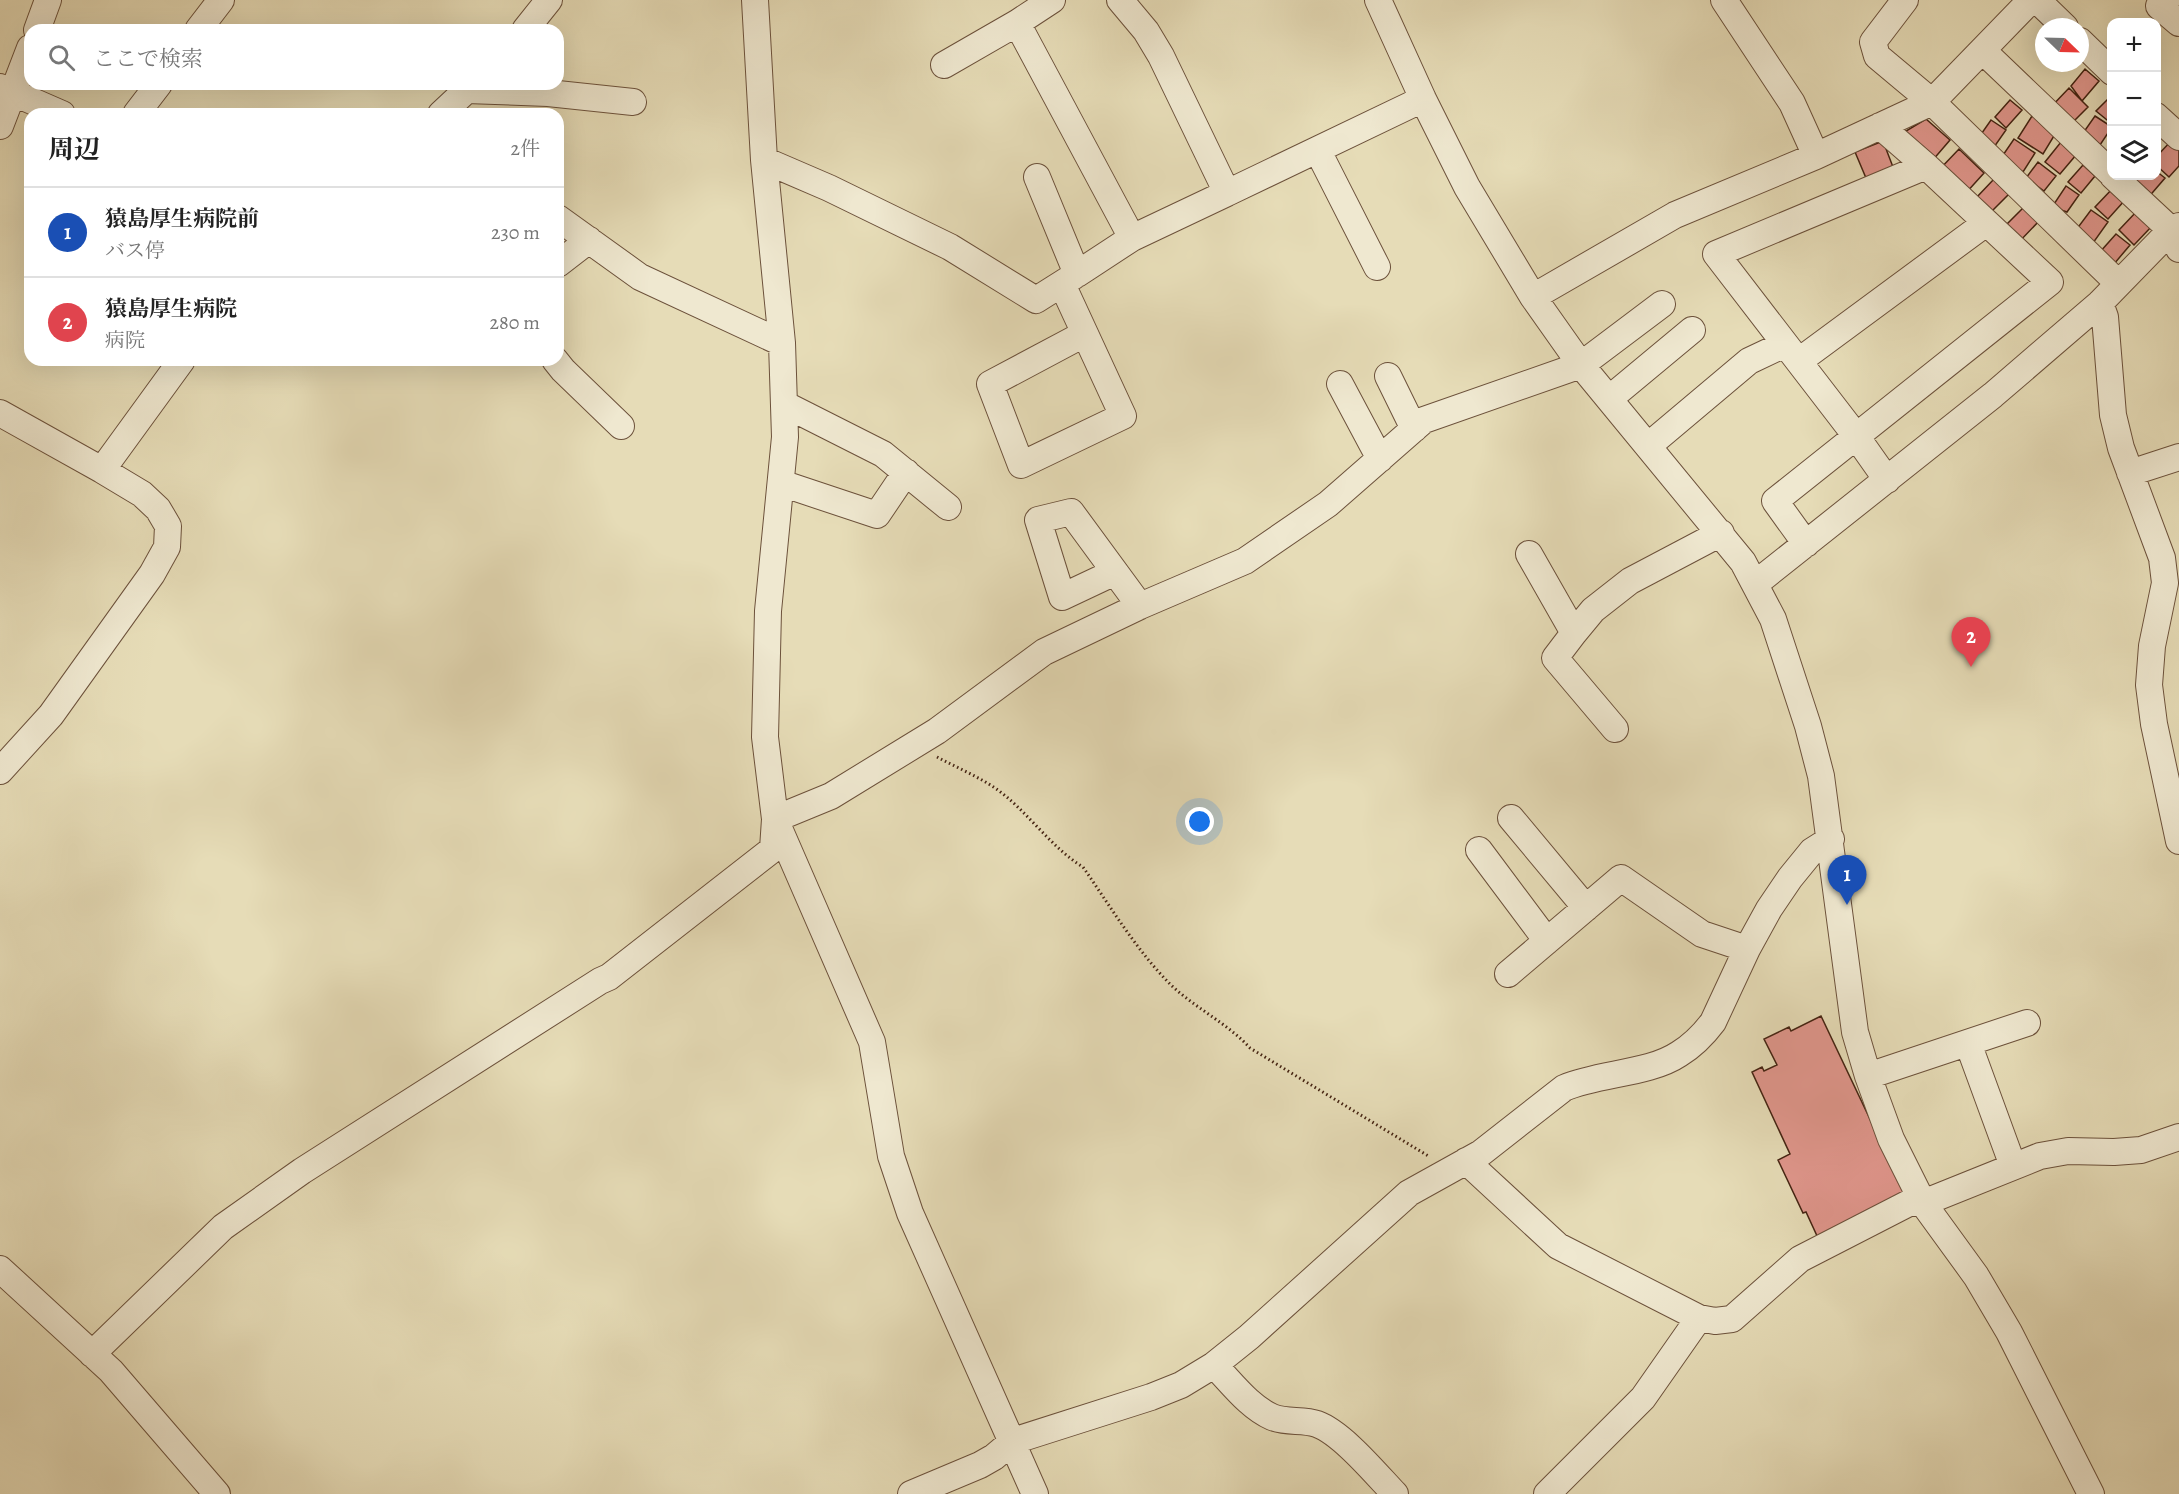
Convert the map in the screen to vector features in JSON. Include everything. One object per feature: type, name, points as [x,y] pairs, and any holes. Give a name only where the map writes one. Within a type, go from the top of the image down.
[{"type":"street","points":[[203,24],[221,0]]},
{"type":"street","points":[[92,1354],[223,1227],[302,1171],[609,977],[773,849],[776,819],[765,737],[768,611],[785,437],[782,344],[764,160],[755,0]]},
{"type":"street","points":[[944,65],[1052,0]]},
{"type":"street","points":[[1120,0],[1146,31],[1161,56],[1227,193]]},
{"type":"street","points":[[1378,0],[1467,188],[1533,297],[1581,365],[1743,562],[1773,619],[1808,726],[1821,776],[1856,1032],[1868,1076],[1891,1139],[1923,1203],[1976,1276],[2009,1332],[2091,1494]]},
{"type":"street","points":[[1724,0],[1792,103],[1816,156]]},
{"type":"street","points":[[1905,0],[1873,42],[1877,56],[1932,102],[2118,283]]},
{"type":"street","points":[[1533,297],[1675,215],[1816,156],[1932,102],[2031,0]]},
{"type":"street","points":[[2037,0],[2056,18]]},
{"type":"street","points":[[2166,0],[2159,6],[2179,23]]},
{"type":"street","points":[[39,24],[47,1]]},
{"type":"street","points":[[1017,23],[1132,238]]},
{"type":"street","points":[[2089,50],[2107,67]]},
{"type":"street","points":[[1983,51],[2107,170]]},
{"type":"street","points":[[0,126],[7,89],[24,59]]},
{"type":"street","points":[[7,89],[49,108]]},
{"type":"street","points":[[141,108],[154,90]]},
{"type":"street","points":[[447,108],[466,90]]},
{"type":"street","points":[[508,90],[633,102]]},
{"type":"street","points":[[764,160],[829,188],[950,247],[1035,300],[1132,238],[1423,99]]},
{"type":"street","points":[[2161,120],[2179,137]]},
{"type":"street","points":[[1806,544],[1775,501],[2050,282],[1880,126]]},
{"type":"street","points":[[1318,151],[1377,267]]},
{"type":"street","points":[[1887,480],[1856,436],[1716,254],[1926,166]]},
{"type":"street","points":[[1037,177],[1084,334],[1123,416],[1021,465],[990,384],[1084,334]]},
{"type":"street","points":[[1755,584],[1993,395],[2100,303],[2118,283],[2176,235],[2117,180]]},
{"type":"street","points":[[564,222],[640,277],[782,344]]},
{"type":"street","points":[[1648,446],[1749,361],[1792,353],[1986,222]]},
{"type":"street","points":[[564,259],[589,240]]},
{"type":"street","points":[[2100,303],[2105,317],[2113,415],[2121,448],[2172,582],[2152,646],[2149,685],[2154,724],[2179,841]]},
{"type":"street","points":[[776,819],[831,796],[937,731],[1044,652],[1140,606],[1245,561],[1328,504],[1424,420],[1581,365],[1662,304]]},
{"type":"street","points":[[1609,399],[1692,330]]},
{"type":"street","points":[[102,470],[178,366]]},
{"type":"street","points":[[560,366],[621,426]]},
{"type":"street","points":[[1388,376],[1414,429]]},
{"type":"street","points":[[1340,384],[1380,459]]},
{"type":"street","points":[[784,404],[884,454],[948,507]]},
{"type":"street","points":[[0,413],[142,494],[158,509],[168,526],[167,547],[152,574],[51,715],[0,771]]},
{"type":"street","points":[[2130,473],[2179,457]]},
{"type":"street","points":[[781,483],[877,515],[906,472]]},
{"type":"street","points":[[1615,729],[1555,658],[1593,610],[1630,581],[1721,533]]},
{"type":"street","points":[[1529,554],[1574,633]]},
{"type":"street","points":[[1115,572],[1140,606]]},
{"type":"street","points":[[1511,818],[1586,908]]},
{"type":"street","points":[[776,819],[872,1042],[891,1156],[910,1213],[1035,1494]]},
{"type":"street","points":[[911,1494],[980,1465],[1012,1441],[1151,1397],[1181,1385],[1214,1365],[1250,1337],[1409,1193],[1481,1153],[1564,1088],[1580,1082],[1646,1068],[1678,1055],[1713,1022],[1747,949],[1769,909],[1790,878],[1812,851],[1831,839]]},
{"type":"street","points":[[1479,850],[1547,941]]},
{"type":"street","points":[[1509,974],[1621,878],[1702,934],[1747,949]]},
{"type":"street","points":[[1868,1076],[2027,1023]]},
{"type":"street","points":[[1968,1043],[2013,1166]]},
{"type":"street","points":[[1459,1166],[1558,1246],[1699,1318],[1715,1321],[1732,1319],[1800,1259],[1909,1203],[1923,1203],[2040,1156],[2068,1150],[2114,1152],[2141,1150],[2179,1137]]},
{"type":"street","points":[[0,1269],[111,1371],[217,1494]]},
{"type":"street","points":[[1547,1494],[1643,1398],[1699,1318]]},
{"type":"street","points":[[1214,1365],[1254,1406],[1273,1417],[1316,1423],[1330,1432],[1395,1494]]},
{"type":"path","points":[[914,744],[994,788],[1033,821],[1072,860],[1083,867],[1130,936],[1171,985],[1241,1038],[1250,1048],[1459,1166]]},
{"type":"building","points":[[2083,72],[2088,72],[2099,81],[2082,101],[2071,86]]},
{"type":"building","points":[[2069,88],[2088,107],[2068,127],[2049,109]]},
{"type":"building","points":[[2010,100],[2022,110],[2006,128],[1995,117]]},
{"type":"building","points":[[2107,100],[2107,120],[2096,111]]},
{"type":"building","points":[[2032,116],[2057,131],[2043,154],[2018,138]]},
{"type":"building","points":[[2095,116],[2107,124],[2107,134],[2098,148],[2081,136]]},
{"type":"building","points":[[1926,119],[1950,140],[1932,161],[1901,134]]},
{"type":"building","points":[[1991,120],[2006,130],[1992,150],[1977,140]]},
{"type":"building","points":[[2014,139],[2035,153],[2023,172],[2001,158]]},
{"type":"building","points":[[1883,141],[1893,167],[1866,178],[1855,152]]},
{"type":"building","points":[[2171,141],[2179,149],[2179,166],[2169,177],[2161,170],[2161,152]]},
{"type":"building","points":[[2061,142],[2076,155],[2060,174],[2045,162]]},
{"type":"building","points":[[1959,149],[1984,173],[1965,194],[1939,170]]},
{"type":"building","points":[[2038,162],[2056,176],[2044,191],[2026,178]]},
{"type":"building","points":[[2083,165],[2095,176],[2081,193],[2068,182]]},
{"type":"building","points":[[2161,175],[2165,178],[2147,199],[2127,181],[2161,180]]},
{"type":"building","points":[[1994,179],[2009,194],[1991,212],[1976,198]]},
{"type":"building","points":[[2066,186],[2079,195],[2067,212],[2052,207]]},
{"type":"building","points":[[2113,188],[2125,200],[2108,219],[2095,207]]},
{"type":"building","points":[[2025,206],[2040,220],[2018,243],[2003,228]]},
{"type":"building","points":[[2091,210],[2108,222],[2093,243],[2076,230]]},
{"type":"building","points":[[2137,211],[2152,226],[2134,245],[2119,230]]},
{"type":"building","points":[[2116,234],[2130,245],[2114,264],[2100,252]]},
{"type":"building","points":[[1821,1016],[1906,1195],[1818,1238],[1806,1212],[1803,1213],[1778,1160],[1790,1154],[1752,1072],[1762,1067],[1764,1071],[1777,1065],[1764,1039],[1789,1027],[1791,1031]]},
{"type":"place","name":"猿島厚生病院","points":[[1971,667]]},
{"type":"place","name":"猿島厚生病院前","points":[[1847,905]]}]
